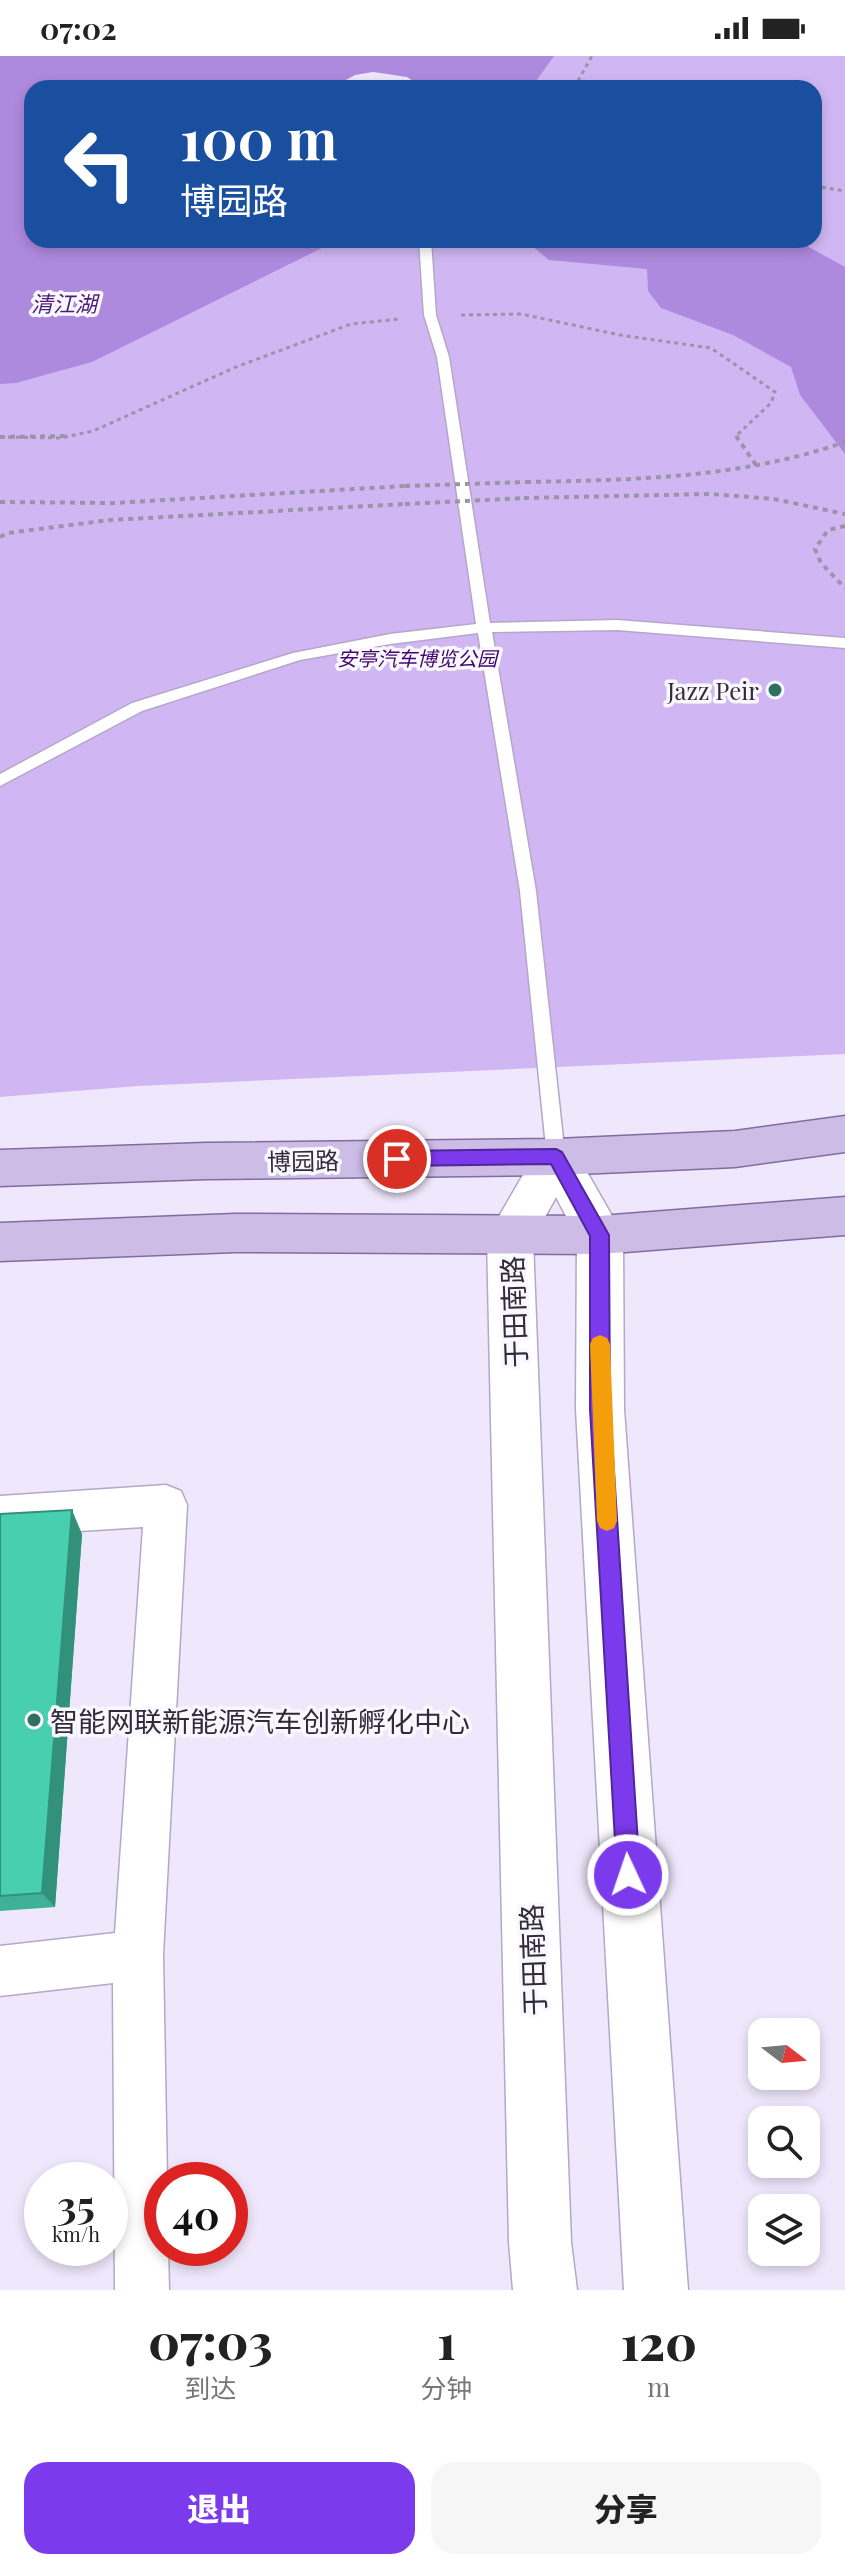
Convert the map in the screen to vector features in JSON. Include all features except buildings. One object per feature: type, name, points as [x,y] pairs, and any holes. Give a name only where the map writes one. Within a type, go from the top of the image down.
[{"type":"main road","name":"博园路","points":[[0,1168],[206,1161],[556,1157],[735,1149],[845,1134]]},
{"type":"main road","points":[[0,1242],[235,1233],[510,1237],[600,1235],[845,1216]]},
{"type":"street","points":[[556,1157],[600,1235],[600,1409],[656,2290]]},
{"type":"street","name":"于田南路","points":[[545,2290],[540,2242],[510,1237],[556,1157]]},
{"type":"street","points":[[0,1516],[166,1505],[138,1955],[142,2290]]},
{"type":"street","points":[[0,1971],[138,1955]]},
{"type":"lane","points":[[426,248],[430,315],[443,357],[528,891],[556,1157]]},
{"type":"lane","points":[[0,781],[137,707],[284,660],[390,639],[484,628],[617,625],[845,643]]},
{"type":"path","points":[[578,80],[592,56]]},
{"type":"path","points":[[822,187],[845,191]]},
{"type":"path","points":[[0,437],[60,438],[93,431],[236,367],[351,324],[430,315],[521,314],[620,335],[711,348],[775,392],[771,403],[736,436],[756,465]]},
{"type":"path","points":[[0,502],[114,503],[666,475],[756,465],[829,449],[845,442]]},
{"type":"path","points":[[0,537],[8,533],[110,520],[524,498],[711,494],[774,499],[845,514]]},
{"type":"path","points":[[845,526],[828,530],[815,549],[821,563],[845,588]]},
{"type":"green space","name":"安亭汽车博览公园","points":[[0,56],[845,56],[845,1054],[138,1086],[0,1097]]},
{"type":"water","name":"清江湖","points":[[0,56],[554,56],[537,80],[24,80],[24,248],[322,248],[92,362],[16,383],[0,384]]},
{"type":"water","points":[[535,248],[811,248],[845,267],[845,454],[800,395],[791,367],[733,335],[661,308],[648,291],[647,269],[549,260]]},
{"type":"pier","points":[[373,72],[412,80],[346,80]]},
{"type":"slow traffic","points":[[600,1344],[600,1409],[607,1521]]},
{"type":"place","name":"Jazz Peir","points":[[775,690]]},
{"type":"place","name":"智能网联新能源汽车创新孵化中心","points":[[34,1720]]},
{"type":"route","points":[[397,1159],[556,1157],[600,1235],[600,1409],[628,1875]]}]
